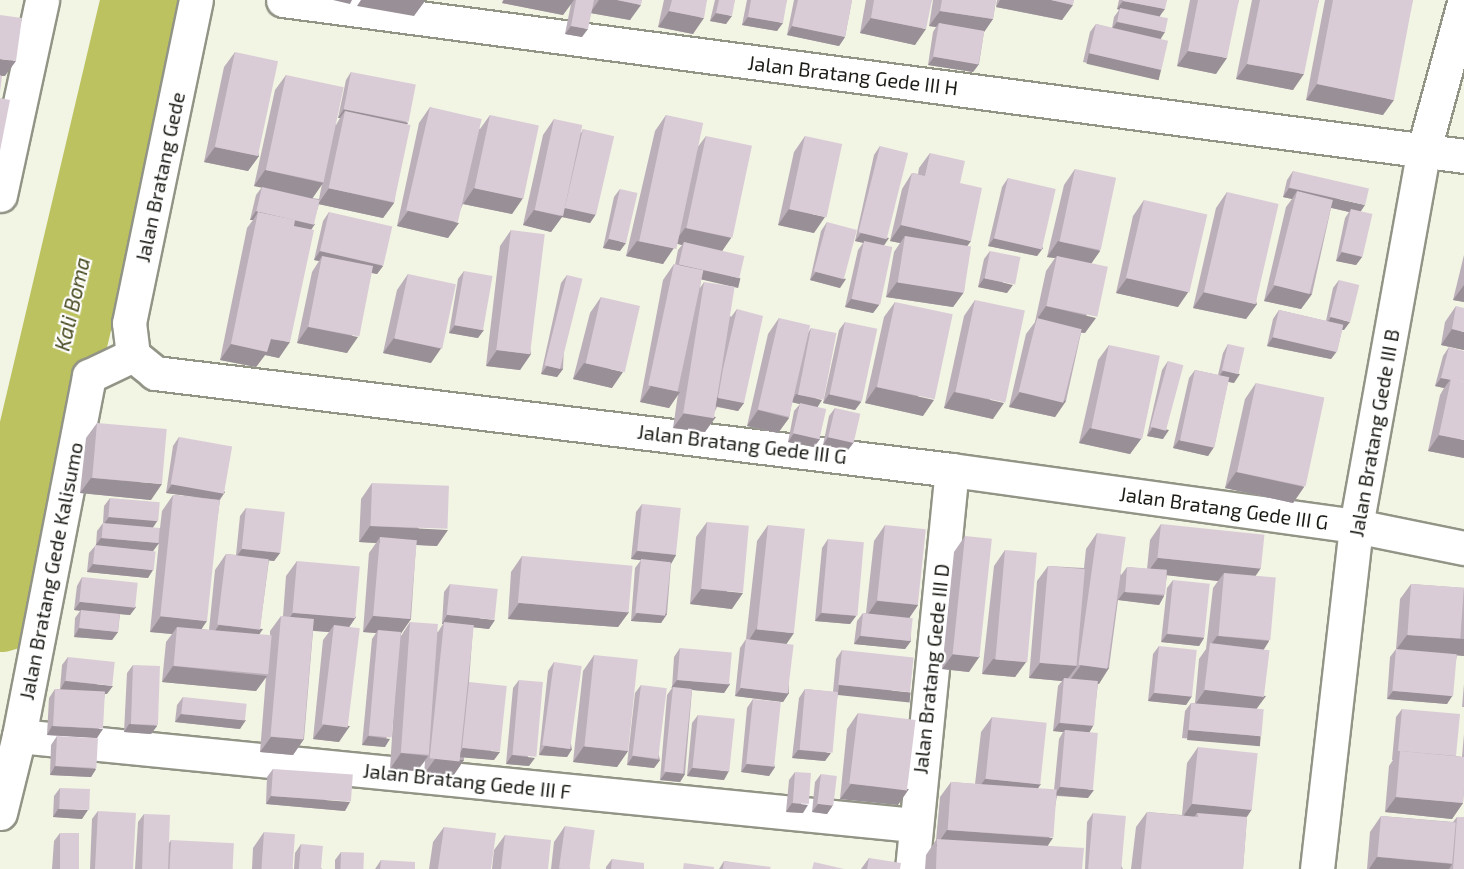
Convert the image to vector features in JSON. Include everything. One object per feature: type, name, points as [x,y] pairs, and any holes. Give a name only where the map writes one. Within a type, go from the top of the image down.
[{"type":"street","points":[[0,195],[42,0]]},
{"type":"street","name":"Jalan Bratang Gede","points":[[133,355],[129,323],[196,0]]},
{"type":"street","name":"Jalan Bratang Gede III H","points":[[283,0],[1464,156]]},
{"type":"street","name":"Jalan Bratang Gede III B","points":[[1321,868],[1356,526],[1424,149],[1464,3]]},
{"type":"street","name":"Jalan Bratang Gede III G","points":[[133,355],[155,373],[952,470],[1356,526],[1464,548]]},
{"type":"street","name":"Jalan Bratang Gede Kalisumo","points":[[0,813],[19,736],[89,376],[133,355]]},
{"type":"street","name":"Jalan Bratang Gede III D","points":[[912,869],[914,825],[952,470]]},
{"type":"street","name":"Jalan Bratang Gede III F","points":[[19,736],[914,825]]},
{"type":"building","points":[[576,0],[594,0],[588,29],[571,26]]},
{"type":"building","points":[[617,0],[642,0],[641,5]]},
{"type":"building","points":[[672,0],[707,0],[704,18],[669,11]]},
{"type":"building","points":[[719,0],[735,0],[732,16],[716,13]]},
{"type":"building","points":[[751,0],[787,0],[783,23],[748,17]]},
{"type":"building","points":[[798,0],[852,0],[845,37],[792,26]]},
{"type":"building","points":[[874,0],[932,0],[926,29],[871,18]]},
{"type":"building","points":[[942,0],[996,0],[993,19],[940,11]]},
{"type":"building","points":[[1051,0],[1074,0],[1073,5]]},
{"type":"building","points":[[1123,0],[1167,0],[1165,9]]},
{"type":"building","points":[[1198,0],[1239,0],[1227,58],[1188,51]]},
{"type":"building","points":[[1260,0],[1319,0],[1304,74],[1247,64]]},
{"type":"building","points":[[1333,0],[1413,0],[1394,100],[1317,84]]},
{"type":"building","points":[[1120,8],[1168,18],[1165,32],[1117,22]]},
{"type":"building","points":[[0,15],[22,18],[16,61],[0,59]]},
{"type":"building","points":[[939,23],[984,31],[978,64],[933,56]]},
{"type":"building","points":[[1096,24],[1168,41],[1161,70],[1089,53]]},
{"type":"building","points":[[235,52],[278,61],[258,156],[215,147]]},
{"type":"building","points":[[351,72],[416,85],[409,122],[344,109]]},
{"type":"building","points":[[286,75],[344,87],[324,182],[266,170]]},
{"type":"building","points":[[0,98],[10,100],[0,151]]},
{"type":"building","points":[[430,107],[482,119],[458,222],[406,210]]},
{"type":"building","points":[[345,111],[411,125],[394,202],[329,188]]},
{"type":"building","points":[[490,115],[539,125],[523,199],[474,188]]},
{"type":"building","points":[[666,115],[703,123],[676,249],[639,241]]},
{"type":"building","points":[[554,119],[582,125],[563,216],[535,210]]},
{"type":"building","points":[[583,129],[614,136],[596,215],[565,208]]},
{"type":"building","points":[[706,136],[752,146],[732,238],[686,228]]},
{"type":"building","points":[[805,136],[842,144],[827,217],[789,209]]},
{"type":"building","points":[[880,146],[908,153],[887,239],[858,232]]},
{"type":"building","points":[[930,153],[965,161],[960,183],[982,188],[971,241],[901,225],[912,173],[925,176]]},
{"type":"building","points":[[1075,169],[1116,178],[1101,250],[1060,241]]},
{"type":"building","points":[[1293,171],[1369,189],[1365,205],[1289,188]]},
{"type":"building","points":[[1008,178],[1056,189],[1042,249],[994,238]]},
{"type":"building","points":[[262,187],[319,200],[314,225],[256,211]]},
{"type":"building","points":[[620,189],[638,193],[626,243],[609,239]]},
{"type":"building","points":[[1297,191],[1333,200],[1309,294],[1274,285]]},
{"type":"building","points":[[1227,192],[1279,204],[1255,304],[1204,292]]},
{"type":"building","points":[[1144,200],[1207,215],[1189,293],[1126,278]]},
{"type":"building","points":[[1351,209],[1372,214],[1363,257],[1341,252]]},
{"type":"building","points":[[258,212],[295,220],[294,226],[314,230],[290,342],[271,339],[267,352],[231,344]]},
{"type":"building","points":[[329,212],[392,227],[383,266],[320,251]]},
{"type":"building","points":[[827,222],[857,230],[844,279],[814,271]]},
{"type":"building","points":[[511,230],[545,234],[530,354],[496,350]]},
{"type":"building","points":[[905,236],[971,246],[964,293],[898,282]]},
{"type":"building","points":[[864,241],[892,247],[880,305],[852,299]]},
{"type":"building","points":[[684,242],[744,256],[739,278],[679,264]]},
{"type":"building","points":[[990,251],[1020,257],[1015,284],[985,278]]},
{"type":"building","points":[[322,256],[373,266],[359,337],[308,327]]},
{"type":"building","points":[[1057,256],[1108,267],[1097,317],[1046,306]]},
{"type":"building","points":[[674,264],[703,270],[678,392],[648,385]]},
{"type":"building","points":[[464,271],[493,276],[483,330],[454,325]]},
{"type":"building","points":[[408,274],[456,284],[442,349],[394,339]]},
{"type":"building","points":[[567,275],[583,279],[560,369],[545,365]]},
{"type":"building","points":[[1339,280],[1359,285],[1350,322],[1330,317]]},
{"type":"building","points":[[704,282],[735,287],[714,418],[683,413]]},
{"type":"building","points":[[601,297],[640,306],[625,372],[586,363]]},
{"type":"building","points":[[975,300],[1025,311],[1005,403],[955,392]]},
{"type":"building","points":[[895,302],[953,314],[935,399],[877,387]]},
{"type":"building","points":[[1456,306],[1464,308],[1464,332],[1452,329]]},
{"type":"building","points":[[737,309],[763,316],[744,403],[718,398]]},
{"type":"building","points":[[1279,310],[1343,325],[1337,352],[1273,337]]},
{"type":"building","points":[[779,318],[810,325],[789,417],[758,410]]},
{"type":"building","points":[[1037,318],[1082,329],[1063,403],[1019,392]]},
{"type":"building","points":[[845,322],[877,329],[862,401],[830,394]]},
{"type":"building","points":[[811,328],[837,333],[824,400],[798,395]]},
{"type":"building","points":[[1228,344],[1245,348],[1238,374],[1222,370]]},
{"type":"building","points":[[1109,345],[1160,356],[1142,439],[1091,428]]},
{"type":"building","points":[[1449,347],[1464,351],[1464,382],[1441,378]]},
{"type":"building","points":[[1168,361],[1183,365],[1166,431],[1150,427]]},
{"type":"building","points":[[1195,370],[1229,377],[1214,448],[1180,440]]},
{"type":"building","points":[[1451,379],[1464,382],[1464,440],[1439,435]]},
{"type":"building","points":[[1256,383],[1324,398],[1306,487],[1237,472]]},
{"type":"building","points":[[800,403],[826,409],[819,439],[793,433]]},
{"type":"building","points":[[835,408],[860,414],[854,443],[828,437]]},
{"type":"building","points":[[97,423],[167,429],[162,484],[92,478]]},
{"type":"building","points":[[179,437],[232,446],[224,494],[171,484]]},
{"type":"building","points":[[372,483],[449,486],[447,529],[370,526]]},
{"type":"building","points":[[173,495],[220,500],[207,621],[160,616]]},
{"type":"building","points":[[110,498],[160,502],[158,521],[108,517]]},
{"type":"building","points":[[642,504],[681,508],[676,555],[637,551]]},
{"type":"building","points":[[246,508],[285,512],[281,553],[242,549]]},
{"type":"building","points":[[707,522],[749,526],[743,592],[701,589]]},
{"type":"building","points":[[103,523],[160,528],[158,543],[102,538]]},
{"type":"building","points":[[1161,524],[1264,535],[1261,569],[1157,558]]},
{"type":"building","points":[[768,525],[805,529],[794,633],[757,629]]},
{"type":"building","points":[[885,525],[926,529],[918,605],[877,601]]},
{"type":"building","points":[[1097,533],[1126,537],[1107,669],[1078,665]]},
{"type":"building","points":[[965,536],[992,539],[979,657],[953,654]]},
{"type":"building","points":[[380,537],[417,540],[410,619],[373,616]]},
{"type":"building","points":[[828,539],[864,542],[857,616],[822,613]]},
{"type":"building","points":[[95,545],[156,551],[154,570],[93,564]]},
{"type":"building","points":[[1005,550],[1037,553],[1027,662],[995,660]]},
{"type":"building","points":[[226,554],[269,559],[260,630],[217,624]]},
{"type":"building","points":[[522,556],[633,566],[628,612],[518,603]]},
{"type":"building","points":[[641,559],[671,562],[665,616],[635,613]]},
{"type":"building","points":[[297,561],[360,566],[355,618],[292,613]]},
{"type":"building","points":[[1048,566],[1085,569],[1076,666],[1040,663]]},
{"type":"building","points":[[1127,567],[1167,570],[1165,595],[1125,592]]},
{"type":"building","points":[[1224,573],[1276,578],[1270,640],[1219,636]]},
{"type":"building","points":[[82,577],[138,583],[135,608],[79,602]]},
{"type":"building","points":[[1173,580],[1210,584],[1204,638],[1167,634]]},
{"type":"building","points":[[450,584],[498,589],[494,620],[447,615]]},
{"type":"building","points":[[1411,584],[1464,588],[1460,639],[1407,635]]},
{"type":"building","points":[[81,610],[120,614],[118,632],[79,628]]},
{"type":"building","points":[[863,613],[913,618],[910,641],[861,636]]},
{"type":"building","points":[[281,616],[314,619],[303,739],[270,737]]},
{"type":"building","points":[[410,622],[438,624],[429,755],[401,753]]},
{"type":"building","points":[[444,622],[474,625],[460,761],[430,758]]},
{"type":"building","points":[[334,625],[360,628],[348,727],[322,724]]},
{"type":"building","points":[[177,627],[272,635],[268,674],[174,666]]},
{"type":"building","points":[[378,630],[401,632],[392,738],[369,736]]},
{"type":"building","points":[[746,639],[794,645],[788,693],[740,688]]},
{"type":"building","points":[[1210,643],[1270,650],[1264,697],[1204,690]]},
{"type":"building","points":[[1159,646],[1197,650],[1192,697],[1154,693]]},
{"type":"building","points":[[680,648],[732,653],[729,684],[677,680]]},
{"type":"building","points":[[1396,649],[1457,654],[1453,696],[1392,691]]},
{"type":"building","points":[[842,650],[914,658],[910,692],[838,685]]},
{"type":"building","points":[[594,655],[638,660],[628,751],[584,746]]},
{"type":"building","points":[[68,657],[115,662],[112,686],[65,681]]},
{"type":"building","points":[[554,662],[582,666],[570,749],[542,745]]},
{"type":"building","points":[[133,665],[160,666],[158,725],[131,724]]},
{"type":"building","points":[[1064,678],[1098,681],[1094,726],[1060,723]]},
{"type":"building","points":[[519,680],[543,682],[536,757],[512,755]]},
{"type":"building","points":[[469,682],[507,686],[500,752],[462,748]]},
{"type":"building","points":[[641,685],[667,688],[658,759],[632,755]]},
{"type":"building","points":[[673,687],[692,689],[683,774],[664,772]]},
{"type":"building","points":[[55,689],[105,692],[103,729],[53,726]]},
{"type":"building","points":[[805,689],[838,692],[833,753],[800,750]]},
{"type":"building","points":[[183,697],[247,704],[245,721],[181,714]]},
{"type":"building","points":[[753,699],[781,702],[774,767],[746,764]]},
{"type":"building","points":[[1191,703],[1264,709],[1261,736],[1189,730]]},
{"type":"building","points":[[1402,709],[1460,714],[1456,756],[1398,751]]},
{"type":"building","points":[[858,713],[916,720],[907,791],[849,783]]},
{"type":"building","points":[[698,715],[735,719],[729,772],[692,768]]},
{"type":"building","points":[[992,717],[1047,723],[1040,784],[986,779]]},
{"type":"building","points":[[1065,730],[1098,733],[1093,790],[1060,787]]},
{"type":"building","points":[[57,736],[98,738],[96,768],[55,766]]},
{"type":"building","points":[[1198,747],[1258,753],[1252,810],[1192,804]]},
{"type":"building","points":[[1400,751],[1464,757],[1463,803],[1396,797]]},
{"type":"building","points":[[273,769],[353,775],[351,802],[271,796]]},
{"type":"building","points":[[795,772],[811,773],[809,804],[793,803]]},
{"type":"building","points":[[821,774],[837,776],[833,806],[817,804]]},
{"type":"building","points":[[951,782],[1057,789],[1053,837],[948,830]]},
{"type":"building","points":[[60,788],[90,789],[89,810],[59,809]]},
{"type":"building","points":[[98,811],[136,813],[133,869],[95,869]]},
{"type":"building","points":[[1147,812],[1198,817],[1197,813],[1247,817],[1243,869],[1141,869]]},
{"type":"building","points":[[1093,813],[1126,816],[1121,869],[1088,869]]},
{"type":"building","points":[[144,814],[170,815],[168,869],[142,869]]},
{"type":"building","points":[[1381,816],[1456,823],[1452,863],[1377,857]]},
{"type":"building","points":[[1457,817],[1464,817],[1464,869],[1453,869]]},
{"type":"building","points":[[565,826],[595,830],[589,869],[559,869]]},
{"type":"building","points":[[444,827],[496,833],[491,869],[438,869]]},
{"type":"building","points":[[264,832],[295,834],[292,869],[261,869]]},
{"type":"building","points":[[60,833],[79,833],[79,869],[60,869]]},
{"type":"building","points":[[505,835],[551,840],[548,869],[501,869]]},
{"type":"building","points":[[937,839],[1084,848],[1082,869],[936,869]]},
{"type":"building","points":[[171,840],[234,843],[233,869],[169,869]]},
{"type":"building","points":[[301,844],[323,846],[321,869],[299,869]]},
{"type":"building","points":[[341,852],[364,853],[363,869],[340,869]]},
{"type":"building","points":[[869,858],[901,863],[900,869],[867,869]]},
{"type":"building","points":[[612,859],[644,863],[644,869],[611,869]]},
{"type":"building","points":[[381,860],[415,862],[415,869],[380,869]]},
{"type":"building","points":[[724,861],[771,867],[770,869],[723,869]]},
{"type":"building","points":[[814,862],[844,869],[812,869]]},
{"type":"building","points":[[684,863],[714,867],[714,869],[683,869]]},
{"type":"waterway","name":"Kali Boma","points":[[0,608],[144,0]]}]
